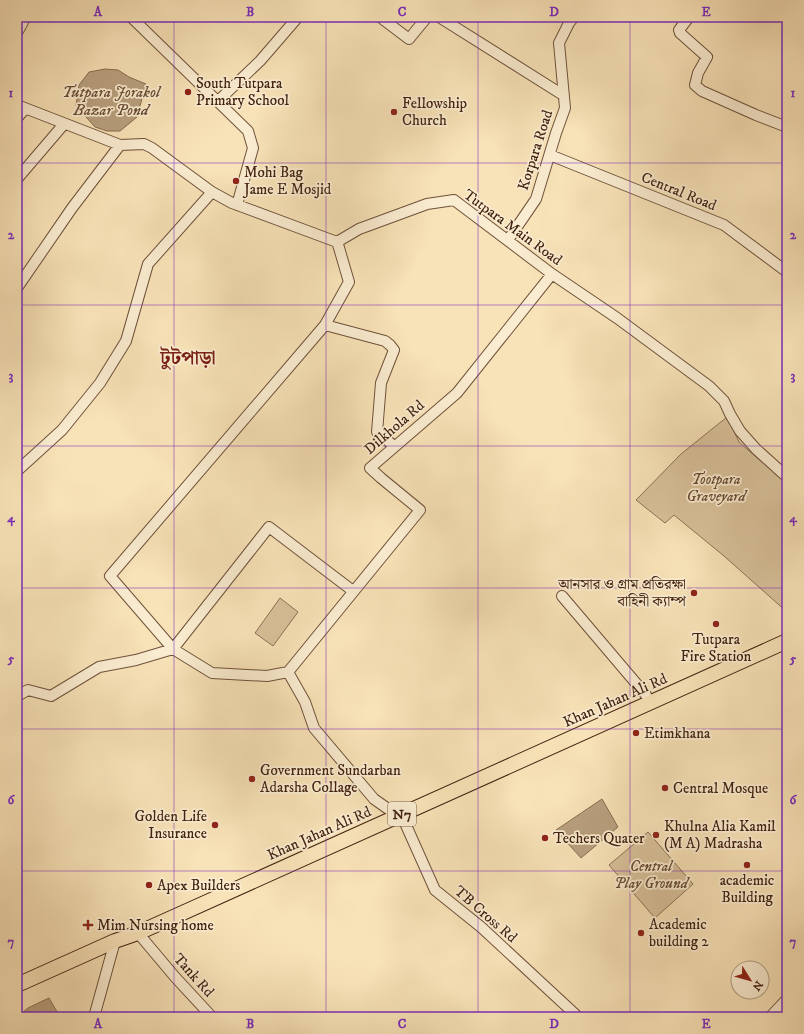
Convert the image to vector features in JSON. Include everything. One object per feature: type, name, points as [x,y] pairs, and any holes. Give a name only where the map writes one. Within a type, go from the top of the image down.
[{"type":"highway","name":"Khan Jahan Ali Rd","points":[[17,985],[115,941],[138,933],[396,813],[575,726],[787,633]]},
{"type":"highway","name":"Khan Jahan Ali Rd","points":[[17,975],[115,931],[135,924],[396,813],[787,642]]},
{"type":"street","points":[[17,33],[23,22],[22,17]]},
{"type":"street","points":[[131,17],[248,131],[253,148],[237,205]]},
{"type":"street","points":[[218,102],[260,61],[298,17]]},
{"type":"street","points":[[380,17],[410,39],[427,17]]},
{"type":"street","points":[[439,17],[563,95]]},
{"type":"street","name":"Korpara Road","points":[[508,240],[536,199],[565,108],[559,43],[569,23],[574,17]]},
{"type":"street","points":[[688,17],[679,30],[680,33],[707,57],[698,73],[695,85],[702,91],[787,127]]},
{"type":"street","points":[[17,118],[21,107],[120,145],[144,144],[152,148],[212,192],[237,205],[337,242],[350,282],[324,325],[110,576],[173,649],[212,673],[267,676],[288,672],[305,702],[314,728],[374,799],[396,813]]},
{"type":"street","points":[[17,179],[64,124]]},
{"type":"street","points":[[17,288],[72,208],[120,145]]},
{"type":"street","name":"Central Road","points":[[550,155],[724,225],[787,272]]},
{"type":"street","points":[[17,472],[62,430],[100,383],[126,341],[148,264],[212,192]]},
{"type":"street","name":"Tutpara Main Road","points":[[337,242],[359,229],[427,204],[454,200],[552,274],[617,318],[709,386],[724,401],[740,431],[756,450],[787,477]]},
{"type":"street","name":"Dilkhola Rd","points":[[288,672],[420,510],[370,468],[457,393],[552,274]]},
{"type":"street","points":[[324,325],[385,341],[394,350],[381,383],[377,432],[394,446]]},
{"type":"street","points":[[17,696],[28,690],[51,696],[99,667],[136,660],[173,649],[269,527],[354,590]]},
{"type":"street","points":[[562,596],[646,695]]},
{"type":"street","name":"TB Cross Rd","points":[[396,813],[435,890],[481,928],[578,1017]]},
{"type":"street","name":"Tank Rd","points":[[138,933],[175,977],[212,1017]]},
{"type":"street","points":[[94,1017],[115,941]]},
{"type":"street","points":[[770,1017],[787,999]]},
{"type":"green space","name":"Tootpara Graveyard","points":[[727,417],[739,442],[787,484],[787,612],[724,556],[674,515],[665,523],[636,500],[681,454]]},
{"type":"green space","points":[[280,598],[298,612],[273,646],[255,633]]},
{"type":"green space","name":"Central Play Ground","points":[[648,832],[693,884],[655,918],[609,865]]},
{"type":"water","name":"Tutpara Jorakol Bazar Pond","points":[[105,69],[118,70],[129,77],[146,84],[137,117],[120,131],[107,131],[95,127],[76,106],[79,85],[89,72]]},
{"type":"water","points":[[602,799],[618,827],[581,858],[556,830]]},
{"type":"water","points":[[49,998],[60,1017],[17,1017],[28,1008]]},
{"type":"place","name":"South Tutpara Primary School","points":[[188,92]]},
{"type":"place","name":"Fellowship Church","points":[[394,112]]},
{"type":"place","name":"Mohi Bag Jame E Mosjid","points":[[236,181]]},
{"type":"place","name":"আনসার ও গ্রাম প্রতিরক্ষা বাহিনী ক্যাম্প","points":[[694,593]]},
{"type":"place","name":"Tutpara Fire Station","points":[[716,624]]},
{"type":"place","name":"Etimkhana","points":[[636,733]]},
{"type":"place","name":"Government Sundarban Adarsha Collage","points":[[252,779]]},
{"type":"place","name":"Central Mosque","points":[[665,788]]},
{"type":"place","name":"Golden Life Insurance","points":[[215,825]]},
{"type":"place","name":"Khulna Alia Kamil (M A) Madrasha","points":[[656,835]]},
{"type":"place","name":"Techers Quater","points":[[545,838]]},
{"type":"place","name":"academic Building","points":[[747,865]]},
{"type":"place","name":"Apex Builders","points":[[149,885]]},
{"type":"place","name":"Mim Nursing home","points":[[88,925]]},
{"type":"place","name":"Academic building 2","points":[[641,933]]},
{"type":"district","name":"টুটপাড়া","points":[[188,357]]}]
